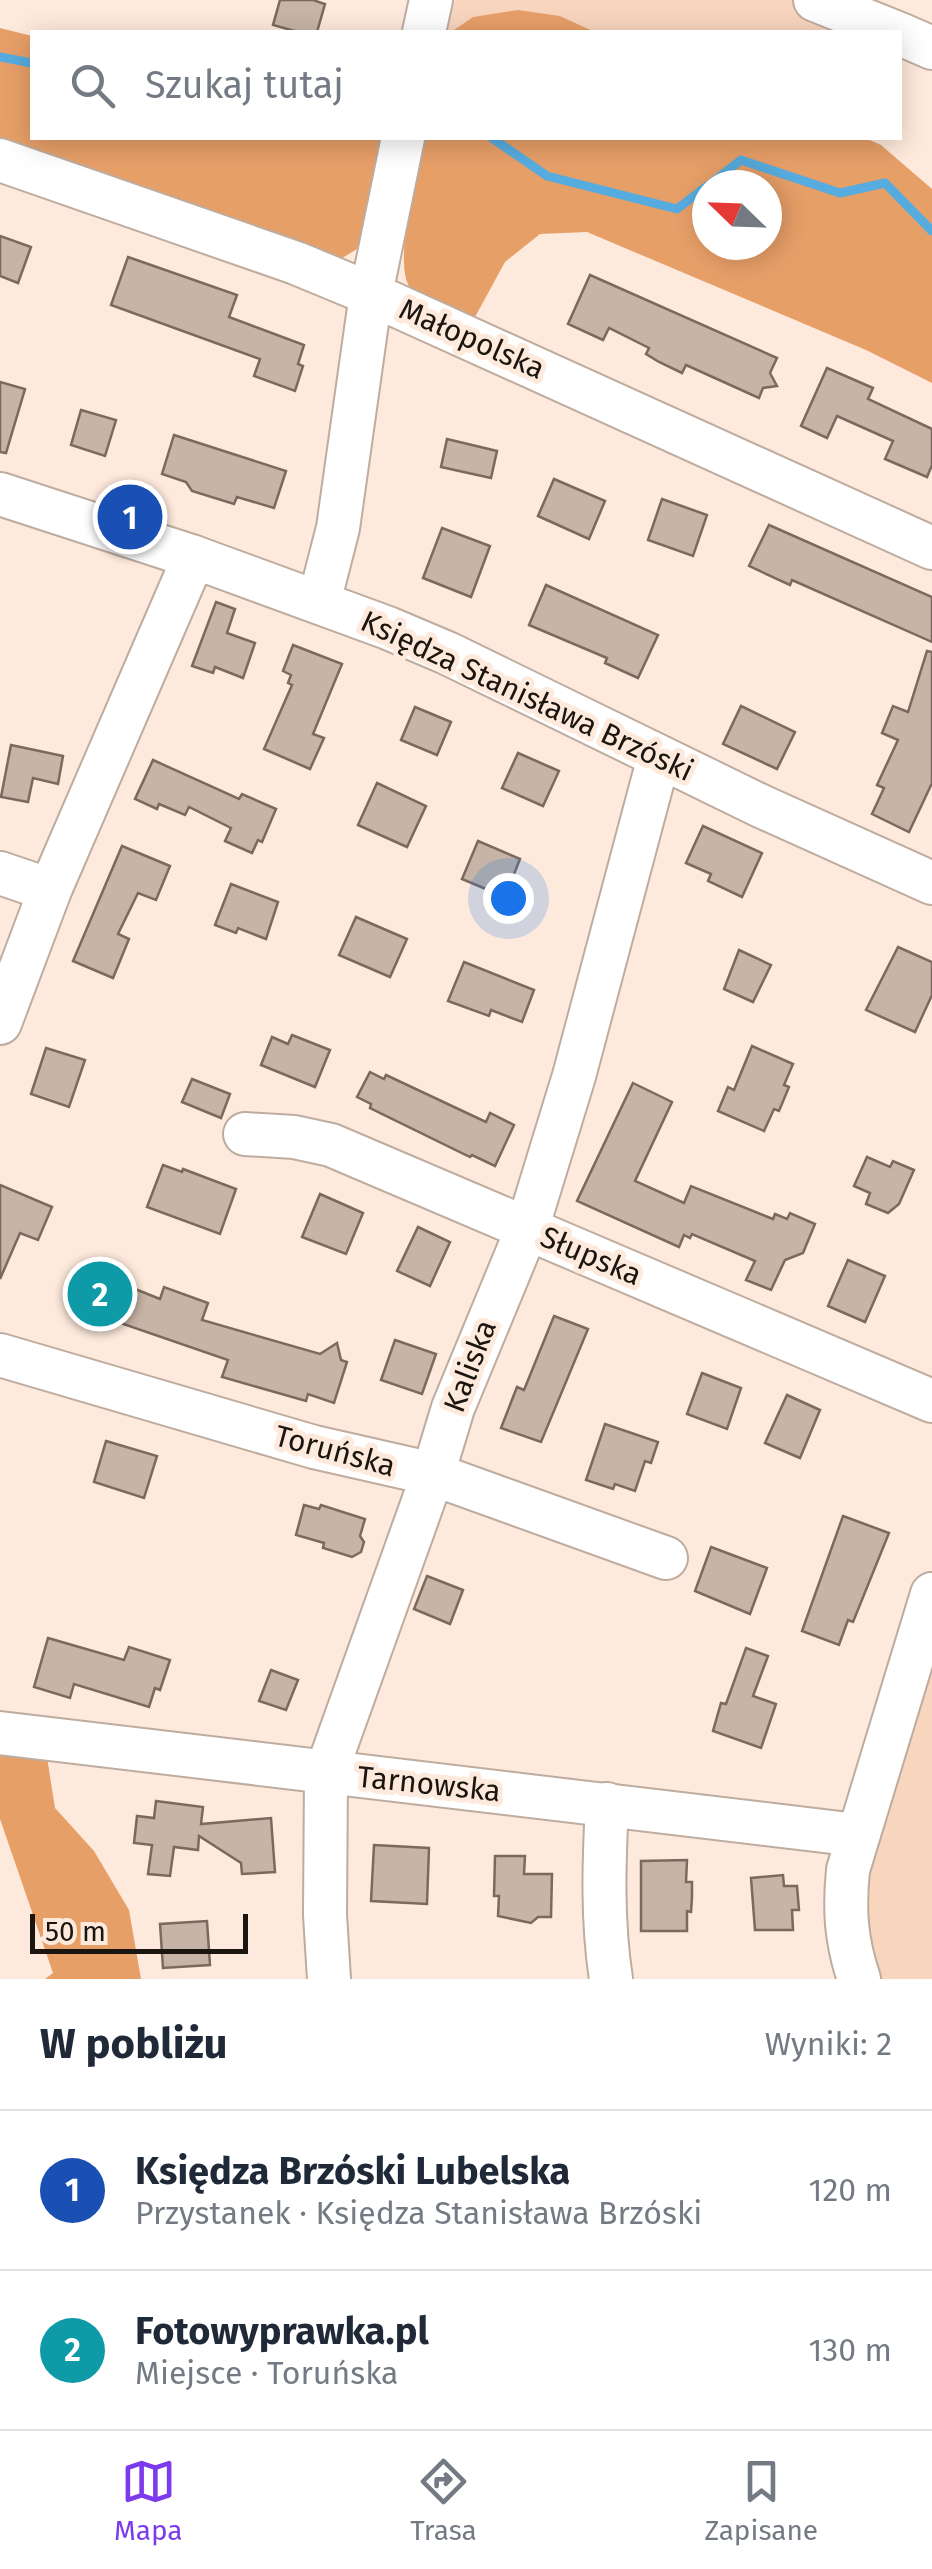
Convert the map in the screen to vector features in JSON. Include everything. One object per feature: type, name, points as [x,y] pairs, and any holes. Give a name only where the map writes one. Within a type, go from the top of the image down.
[{"type":"street","points":[[424,30],[431,0]]},
{"type":"street","points":[[816,0],[887,30]]},
{"type":"street","points":[[902,36],[932,48]]},
{"type":"street","points":[[319,602],[338,528],[371,294],[403,140]]},
{"type":"street","name":"Małopolska","points":[[0,160],[296,263],[371,294],[932,548]]},
{"type":"street","name":"Księdza Stanisława Brzóski","points":[[0,494],[194,557],[447,653],[658,757],[932,883]]},
{"type":"street","points":[[0,1022],[50,890],[194,557]]},
{"type":"street","name":"Kaliska","points":[[329,1979],[326,1773],[453,1408],[527,1229],[574,1076],[658,757]]},
{"type":"street","points":[[0,873],[50,890]]},
{"type":"street","name":"Słupska","points":[[245,1134],[294,1137],[331,1145],[932,1401]]},
{"type":"street","name":"Toruńska","points":[[0,1355],[314,1448],[433,1474],[666,1558]]},
{"type":"street","points":[[859,1979],[847,1945],[844,1906],[848,1870],[932,1594]]},
{"type":"street","name":"Tarnowska","points":[[0,1733],[857,1835]]},
{"type":"street","points":[[607,1804],[606,1946],[612,1979]]},
{"type":"shaded area","points":[[455,0],[794,0],[867,30],[591,30],[560,16],[473,17],[454,30],[446,30]]},
{"type":"shaded area","points":[[518,10],[560,16],[591,30],[454,30],[473,17]]},
{"type":"shaded area","points":[[0,28],[30,36],[30,140],[385,140],[367,230],[357,249],[339,260],[0,152]]},
{"type":"shaded area","points":[[425,140],[870,140],[881,145],[932,189],[932,383],[866,350],[587,232],[540,234],[505,262],[469,328],[411,289],[406,277],[405,239]]},
{"type":"shaded area","points":[[932,1631],[932,1979],[878,1979],[869,1958],[864,1891]]},
{"type":"shaded area","points":[[0,1745],[46,1751],[55,1808],[94,1851],[129,1910],[141,1979],[45,1979],[53,1973],[0,1819]]},
{"type":"building","points":[[280,0],[325,4],[318,30],[273,25]]},
{"type":"building","points":[[0,236],[31,247],[18,283],[0,276]]},
{"type":"building","points":[[128,257],[237,295],[229,317],[304,345],[298,364],[303,366],[295,391],[254,376],[260,359],[111,305]]},
{"type":"building","points":[[590,275],[777,358],[770,373],[777,386],[763,388],[759,398],[686,365],[682,373],[646,354],[649,348],[609,328],[603,340],[568,324]]},
{"type":"building","points":[[827,368],[873,388],[868,399],[932,429],[932,465],[927,477],[885,459],[893,441],[837,416],[827,438],[801,426]]},
{"type":"building","points":[[0,382],[25,389],[6,453],[0,452]]},
{"type":"building","points":[[81,410],[116,420],[105,456],[71,445]]},
{"type":"building","points":[[174,435],[286,471],[274,508],[237,497],[234,504],[192,491],[186,482],[162,474]]},
{"type":"building","points":[[447,439],[497,451],[491,478],[441,467]]},
{"type":"building","points":[[554,479],[605,501],[589,539],[538,516]]},
{"type":"building","points":[[662,499],[707,515],[693,556],[648,540]]},
{"type":"building","points":[[769,525],[932,597],[932,642],[792,580],[790,585],[749,566]]},
{"type":"building","points":[[442,528],[490,546],[471,597],[423,578]]},
{"type":"building","points":[[546,585],[658,635],[638,678],[605,663],[607,658],[529,625]]},
{"type":"building","points":[[216,602],[235,609],[227,633],[255,643],[243,678],[215,667],[213,673],[192,666]]},
{"type":"building","points":[[293,645],[342,664],[313,734],[324,738],[310,769],[264,749],[292,685],[288,683],[291,675],[283,671]]},
{"type":"building","points":[[927,651],[932,652],[932,783],[909,832],[872,814],[884,788],[877,785],[898,740],[882,733],[893,706],[908,712]]},
{"type":"building","points":[[741,706],[795,732],[777,769],[723,744]]},
{"type":"building","points":[[415,707],[451,722],[437,755],[401,740]]},
{"type":"building","points":[[11,745],[63,756],[58,784],[33,778],[28,802],[1,797]]},
{"type":"building","points":[[518,753],[559,771],[543,806],[502,788]]},
{"type":"building","points":[[153,760],[239,799],[242,794],[276,809],[262,842],[258,840],[252,853],[225,841],[231,828],[189,807],[185,815],[135,799]]},
{"type":"building","points":[[377,783],[426,806],[407,847],[358,825]]},
{"type":"building","points":[[703,826],[762,853],[742,897],[708,881],[711,874],[686,863]]},
{"type":"building","points":[[478,841],[520,859],[505,897],[462,879]]},
{"type":"building","points":[[122,846],[170,866],[156,900],[138,893],[118,934],[129,939],[113,978],[73,961]]},
{"type":"building","points":[[231,884],[278,902],[266,939],[238,928],[236,933],[215,925]]},
{"type":"building","points":[[356,917],[407,939],[390,977],[339,955]]},
{"type":"building","points":[[898,947],[932,962],[932,995],[915,1032],[866,1010]]},
{"type":"building","points":[[739,950],[771,965],[753,1002],[724,989]]},
{"type":"building","points":[[464,962],[534,990],[522,1022],[491,1010],[489,1016],[448,1001]]},
{"type":"building","points":[[292,1035],[330,1050],[315,1087],[261,1065],[272,1037],[288,1044]]},
{"type":"building","points":[[752,1046],[793,1064],[779,1111],[774,1109],[764,1131],[718,1111],[728,1087],[734,1090]]},
{"type":"building","points":[[46,1048],[85,1060],[69,1107],[31,1094]]},
{"type":"building","points":[[370,1072],[384,1079],[386,1075],[486,1122],[490,1113],[514,1125],[495,1166],[370,1108],[371,1104],[357,1097]]},
{"type":"building","points":[[192,1079],[230,1094],[221,1118],[182,1102]]},
{"type":"building","points":[[633,1083],[672,1102],[635,1181],[684,1203],[691,1186],[773,1219],[775,1214],[787,1219],[790,1213],[815,1224],[803,1253],[785,1260],[771,1290],[746,1280],[755,1261],[692,1234],[690,1238],[684,1235],[679,1247],[577,1201]]},
{"type":"building","points":[[867,1157],[890,1167],[893,1161],[914,1170],[899,1204],[888,1213],[866,1204],[870,1193],[854,1186]]},
{"type":"building","points":[[163,1165],[236,1189],[220,1234],[147,1207]]},
{"type":"building","points":[[0,1185],[52,1207],[38,1240],[20,1233],[0,1279]]},
{"type":"building","points":[[320,1194],[363,1213],[346,1254],[302,1237]]},
{"type":"building","points":[[418,1227],[450,1242],[430,1286],[397,1271]]},
{"type":"building","points":[[848,1260],[885,1276],[865,1322],[828,1306]]},
{"type":"building","points":[[88,1270],[160,1299],[164,1287],[208,1303],[202,1320],[320,1354],[337,1343],[341,1360],[347,1362],[334,1403],[308,1394],[306,1401],[222,1377],[228,1360],[112,1320],[108,1329],[70,1314]]},
{"type":"building","points":[[554,1316],[588,1329],[541,1442],[501,1428],[517,1387],[524,1390]]},
{"type":"building","points":[[395,1340],[436,1354],[422,1394],[381,1380]]},
{"type":"building","points":[[702,1373],[741,1388],[727,1429],[687,1414]]},
{"type":"building","points":[[787,1395],[820,1410],[800,1458],[765,1443]]},
{"type":"building","points":[[605,1424],[658,1442],[651,1463],[645,1461],[635,1491],[586,1480]]},
{"type":"building","points":[[106,1441],[157,1456],[144,1498],[94,1482]]},
{"type":"building","points":[[304,1505],[319,1509],[321,1505],[365,1519],[361,1552],[352,1557],[296,1535]]},
{"type":"building","points":[[843,1516],[889,1533],[853,1622],[848,1620],[839,1645],[802,1631]]},
{"type":"building","points":[[711,1547],[767,1568],[750,1614],[695,1591]]},
{"type":"building","points":[[427,1576],[463,1590],[450,1624],[414,1609]]},
{"type":"building","points":[[48,1638],[124,1660],[129,1647],[170,1660],[160,1690],[155,1688],[149,1707],[74,1684],[70,1698],[34,1687]]},
{"type":"building","points":[[746,1648],[768,1656],[753,1696],[776,1704],[761,1748],[713,1731]]},
{"type":"building","points":[[271,1670],[298,1680],[286,1710],[259,1701]]},
{"type":"building","points":[[156,1801],[203,1807],[201,1824],[271,1818],[275,1872],[242,1874],[241,1863],[199,1836],[198,1850],[174,1847],[170,1876],[148,1874],[152,1845],[134,1843],[137,1816],[154,1818]]},
{"type":"building","points":[[374,1845],[429,1848],[427,1904],[371,1901]]},
{"type":"building","points":[[495,1856],[525,1856],[524,1874],[552,1874],[551,1917],[538,1917],[531,1923],[498,1916]]},
{"type":"building","points":[[687,1860],[686,1882],[692,1882],[692,1897],[687,1931],[641,1931],[641,1861]]},
{"type":"building","points":[[783,1875],[784,1886],[797,1886],[799,1910],[792,1910],[793,1930],[755,1930],[751,1878]]},
{"type":"building","points":[[207,1921],[210,1965],[163,1968],[160,1924]]},
{"type":"waterway","points":[[0,57],[30,63]]},
{"type":"waterway","points":[[495,140],[547,176],[677,209],[692,198]]},
{"type":"waterway","points":[[728,170],[741,160],[771,170]]},
{"type":"waterway","points":[[782,174],[840,193],[885,183],[932,231]]},
{"type":"place","name":"Księdza Brzóski Lubelska","points":[[130,517]]},
{"type":"place","name":"Fotowyprawka.pl","points":[[100,1294]]}]
